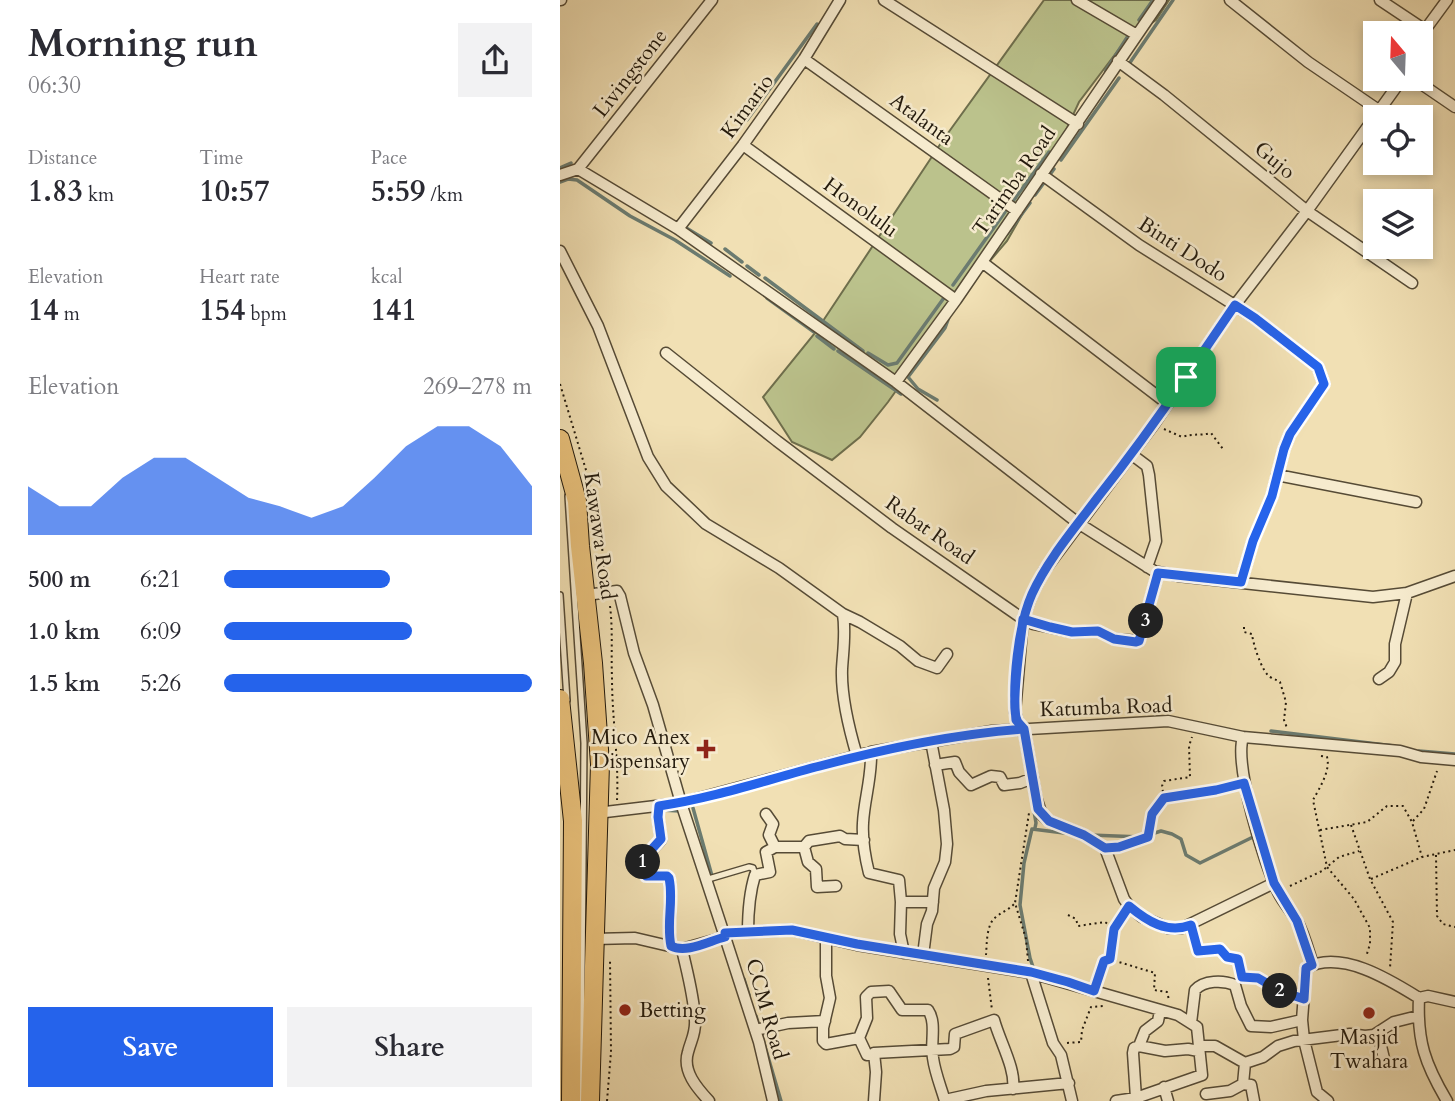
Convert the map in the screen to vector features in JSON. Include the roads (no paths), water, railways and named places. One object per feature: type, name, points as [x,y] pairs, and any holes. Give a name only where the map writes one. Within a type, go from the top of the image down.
[{"type":"main road","name":"Kawawa Road","points":[[560,439],[577,501],[600,764],[597,813],[601,940],[590,1101]]},
{"type":"main road","points":[[560,699],[566,822],[571,1101]]},
{"type":"street","name":"Livingstone","points":[[578,169],[712,0]]},
{"type":"street","name":"Kimario","points":[[678,229],[743,145],[804,59],[839,0]]},
{"type":"street","points":[[884,0],[1078,124]]},
{"type":"street","points":[[1077,0],[1138,35]]},
{"type":"street","name":"Tarimba Road","points":[[896,382],[956,300],[1161,0]]},
{"type":"street","points":[[1230,0],[1308,62],[1371,105]]},
{"type":"street","points":[[1380,0],[1406,21]]},
{"type":"street","points":[[1433,21],[1447,0]]},
{"type":"street","name":"Atalanta","points":[[804,59],[1017,211]]},
{"type":"street","name":"Gujo","points":[[1118,61],[1307,211],[1412,283]]},
{"type":"street","points":[[1432,91],[1455,107]]},
{"type":"street","points":[[1276,887],[1175,930],[1142,917],[1129,906],[1105,848],[1084,835],[1049,821],[1038,809],[1020,724],[1016,688],[1023,619],[1044,571],[1154,424],[1235,305],[1363,134]]},
{"type":"street","name":"Honolulu","points":[[743,145],[956,300]]},
{"type":"street","points":[[560,175],[578,169],[678,229],[896,382],[1078,523],[1158,573],[1357,597],[1407,593],[1455,576]]},
{"type":"street","name":"Binti Dodo","points":[[1041,174],[1139,246],[1255,318],[1318,367],[1322,375],[1324,384],[1290,434],[1284,449],[1272,496],[1253,541],[1241,582]]},
{"type":"street","points":[[560,251],[598,326],[648,457],[666,486],[706,524],[779,568],[843,614],[867,625],[923,663],[937,668],[947,654]]},
{"type":"street","points":[[982,262],[1168,404]]},
{"type":"street","name":"Rabat Road","points":[[667,353],[892,528],[1023,619],[1072,632],[1098,631],[1114,639],[1139,641],[1158,573]]},
{"type":"street","points":[[1132,454],[1146,466],[1149,475],[1156,541],[1147,566]]},
{"type":"street","points":[[1277,475],[1416,502]]},
{"type":"street","points":[[586,595],[617,591],[620,596],[681,803],[725,935],[792,930],[904,953],[1031,972],[1183,1017],[1197,1027],[1199,1032],[1202,1075],[1207,1098],[1243,1084],[1253,1088],[1254,1101]]},
{"type":"street","points":[[1379,679],[1390,672],[1395,662],[1395,644],[1407,593]]},
{"type":"street","points":[[843,614],[845,631],[842,673],[849,724],[857,756]]},
{"type":"street","name":"Katumba Road","points":[[597,813],[681,803],[872,752],[1020,724],[1168,721],[1243,737],[1400,751],[1455,760]]},
{"type":"street","points":[[1243,737],[1240,748],[1244,783],[1276,887],[1297,921],[1312,965]]},
{"type":"street","points":[[923,955],[934,888],[945,862],[947,844],[944,810],[931,741]]},
{"type":"street","points":[[872,752],[863,822],[869,873],[899,880],[900,934],[904,953]]},
{"type":"street","points":[[935,765],[955,762],[959,772],[971,785],[993,776],[1000,777],[1004,785],[1033,778]]},
{"type":"street","points":[[659,806],[661,839],[642,860],[646,876],[669,878],[671,895],[668,929],[688,974],[696,1024],[688,1051],[688,1068],[695,1087],[709,1101]]},
{"type":"street","points":[[766,814],[773,824],[769,835],[775,847]]},
{"type":"street","points":[[804,847],[809,841],[840,836],[864,841]]},
{"type":"street","points":[[748,932],[748,907],[755,876],[770,872],[766,852],[775,847],[804,847]]},
{"type":"street","points":[[804,847],[808,862],[816,869],[817,887],[836,886]]},
{"type":"street","points":[[901,902],[933,902]]},
{"type":"street","name":"CCM Road","points":[[601,940],[635,938],[676,947],[725,935],[755,1030],[773,1101]]},
{"type":"street","points":[[826,938],[826,976],[830,998],[822,1034],[823,1041],[826,1044],[859,1038]]},
{"type":"street","points":[[1328,1101],[1313,1096],[1302,1020],[1306,968],[1336,963],[1361,967],[1389,979],[1419,998],[1428,996],[1455,1002]]},
{"type":"street","points":[[1031,972],[1053,1043],[1061,1055],[1072,1101]]},
{"type":"street","points":[[1191,1023],[1195,990],[1203,983],[1216,982],[1235,985],[1251,1026],[1271,1027],[1302,1020]]},
{"type":"street","points":[[1005,1101],[1007,1089],[1009,1058],[1000,1044],[994,1020],[955,1034],[953,1049],[932,1051],[874,1053],[867,1055],[859,1038],[867,1018],[866,997],[871,992],[889,991],[902,1010],[928,1010],[932,1051],[945,1101],[1007,1089],[1069,1083]]},
{"type":"street","points":[[1419,998],[1418,1016],[1423,1051],[1430,1073],[1447,1101]]},
{"type":"street","points":[[1139,1046],[1145,1031],[1158,1021],[1164,1012]]},
{"type":"street","points":[[1136,1098],[1132,1062],[1134,1048],[1139,1046],[1165,1051],[1215,1046],[1245,1063],[1263,1057],[1278,1046],[1350,1034],[1365,1036],[1378,1033],[1394,1022],[1418,1016]]},
{"type":"street","points":[[755,1030],[788,1023],[825,1021]]},
{"type":"street","points":[[1378,1033],[1385,1063]]},
{"type":"street","points":[[874,1053],[874,1101]]},
{"type":"street","points":[[1243,1084],[1245,1063]]},
{"type":"street","points":[[1116,1101],[1136,1098],[1202,1075]]},
{"type":"street","points":[[1164,1087],[1168,1101]]},
{"type":"lane","name":"Kawawa Road","points":[[560,461],[567,488],[584,743],[580,1101]]},
{"type":"lane","name":"Kawawa Road","points":[[560,595],[582,876],[580,1101]]},
{"type":"lane","points":[[705,880],[749,867],[753,868],[755,876]]},
{"type":"waterway","points":[[1139,20],[1153,0]]},
{"type":"waterway","points":[[1129,64],[1173,0]]},
{"type":"waterway","points":[[747,120],[817,24]]},
{"type":"waterway","points":[[1105,76],[1106,70],[1128,36]]},
{"type":"waterway","points":[[1061,160],[1119,78]]},
{"type":"waterway","points":[[1013,201],[1049,152]]},
{"type":"waterway","points":[[560,168],[571,163]]},
{"type":"waterway","points":[[1035,195],[1054,169]]},
{"type":"waterway","points":[[560,182],[577,180],[630,216],[675,240],[730,276]]},
{"type":"waterway","points":[[1007,234],[1030,203]]},
{"type":"waterway","points":[[953,285],[1005,212]]},
{"type":"waterway","points":[[683,226],[711,243]]},
{"type":"waterway","points":[[725,249],[742,262]]},
{"type":"waterway","points":[[747,266],[759,275]]},
{"type":"waterway","points":[[765,278],[863,351]]},
{"type":"waterway","points":[[868,353],[888,365],[897,363],[946,295]]},
{"type":"waterway","points":[[767,298],[814,332]]},
{"type":"waterway","points":[[937,400],[918,389],[908,377],[945,328],[949,317]]},
{"type":"waterway","points":[[817,336],[834,349]]},
{"type":"waterway","points":[[838,351],[901,394]]},
{"type":"waterway","points":[[1271,731],[1394,746]]},
{"type":"waterway","points":[[1419,751],[1455,754]]},
{"type":"waterway","points":[[1032,799],[1035,828]]},
{"type":"waterway","points":[[693,808],[712,876]]},
{"type":"waterway","points":[[660,810],[680,811]]},
{"type":"waterway","points":[[1034,970],[1020,905],[1024,863],[1032,829],[1072,834]]},
{"type":"waterway","points":[[1090,835],[1142,837],[1161,831],[1181,839],[1186,855],[1200,863],[1255,836]]},
{"type":"waterway","points":[[744,979],[749,995]]},
{"type":"waterway","points":[[756,1016],[781,1101]]},
{"type":"place","name":"Mico Anex Dispensary","points":[[706,749]]},
{"type":"place","name":"Betting","points":[[625,1010]]},
{"type":"place","name":"Masjid Twahara","points":[[1369,1013]]}]
